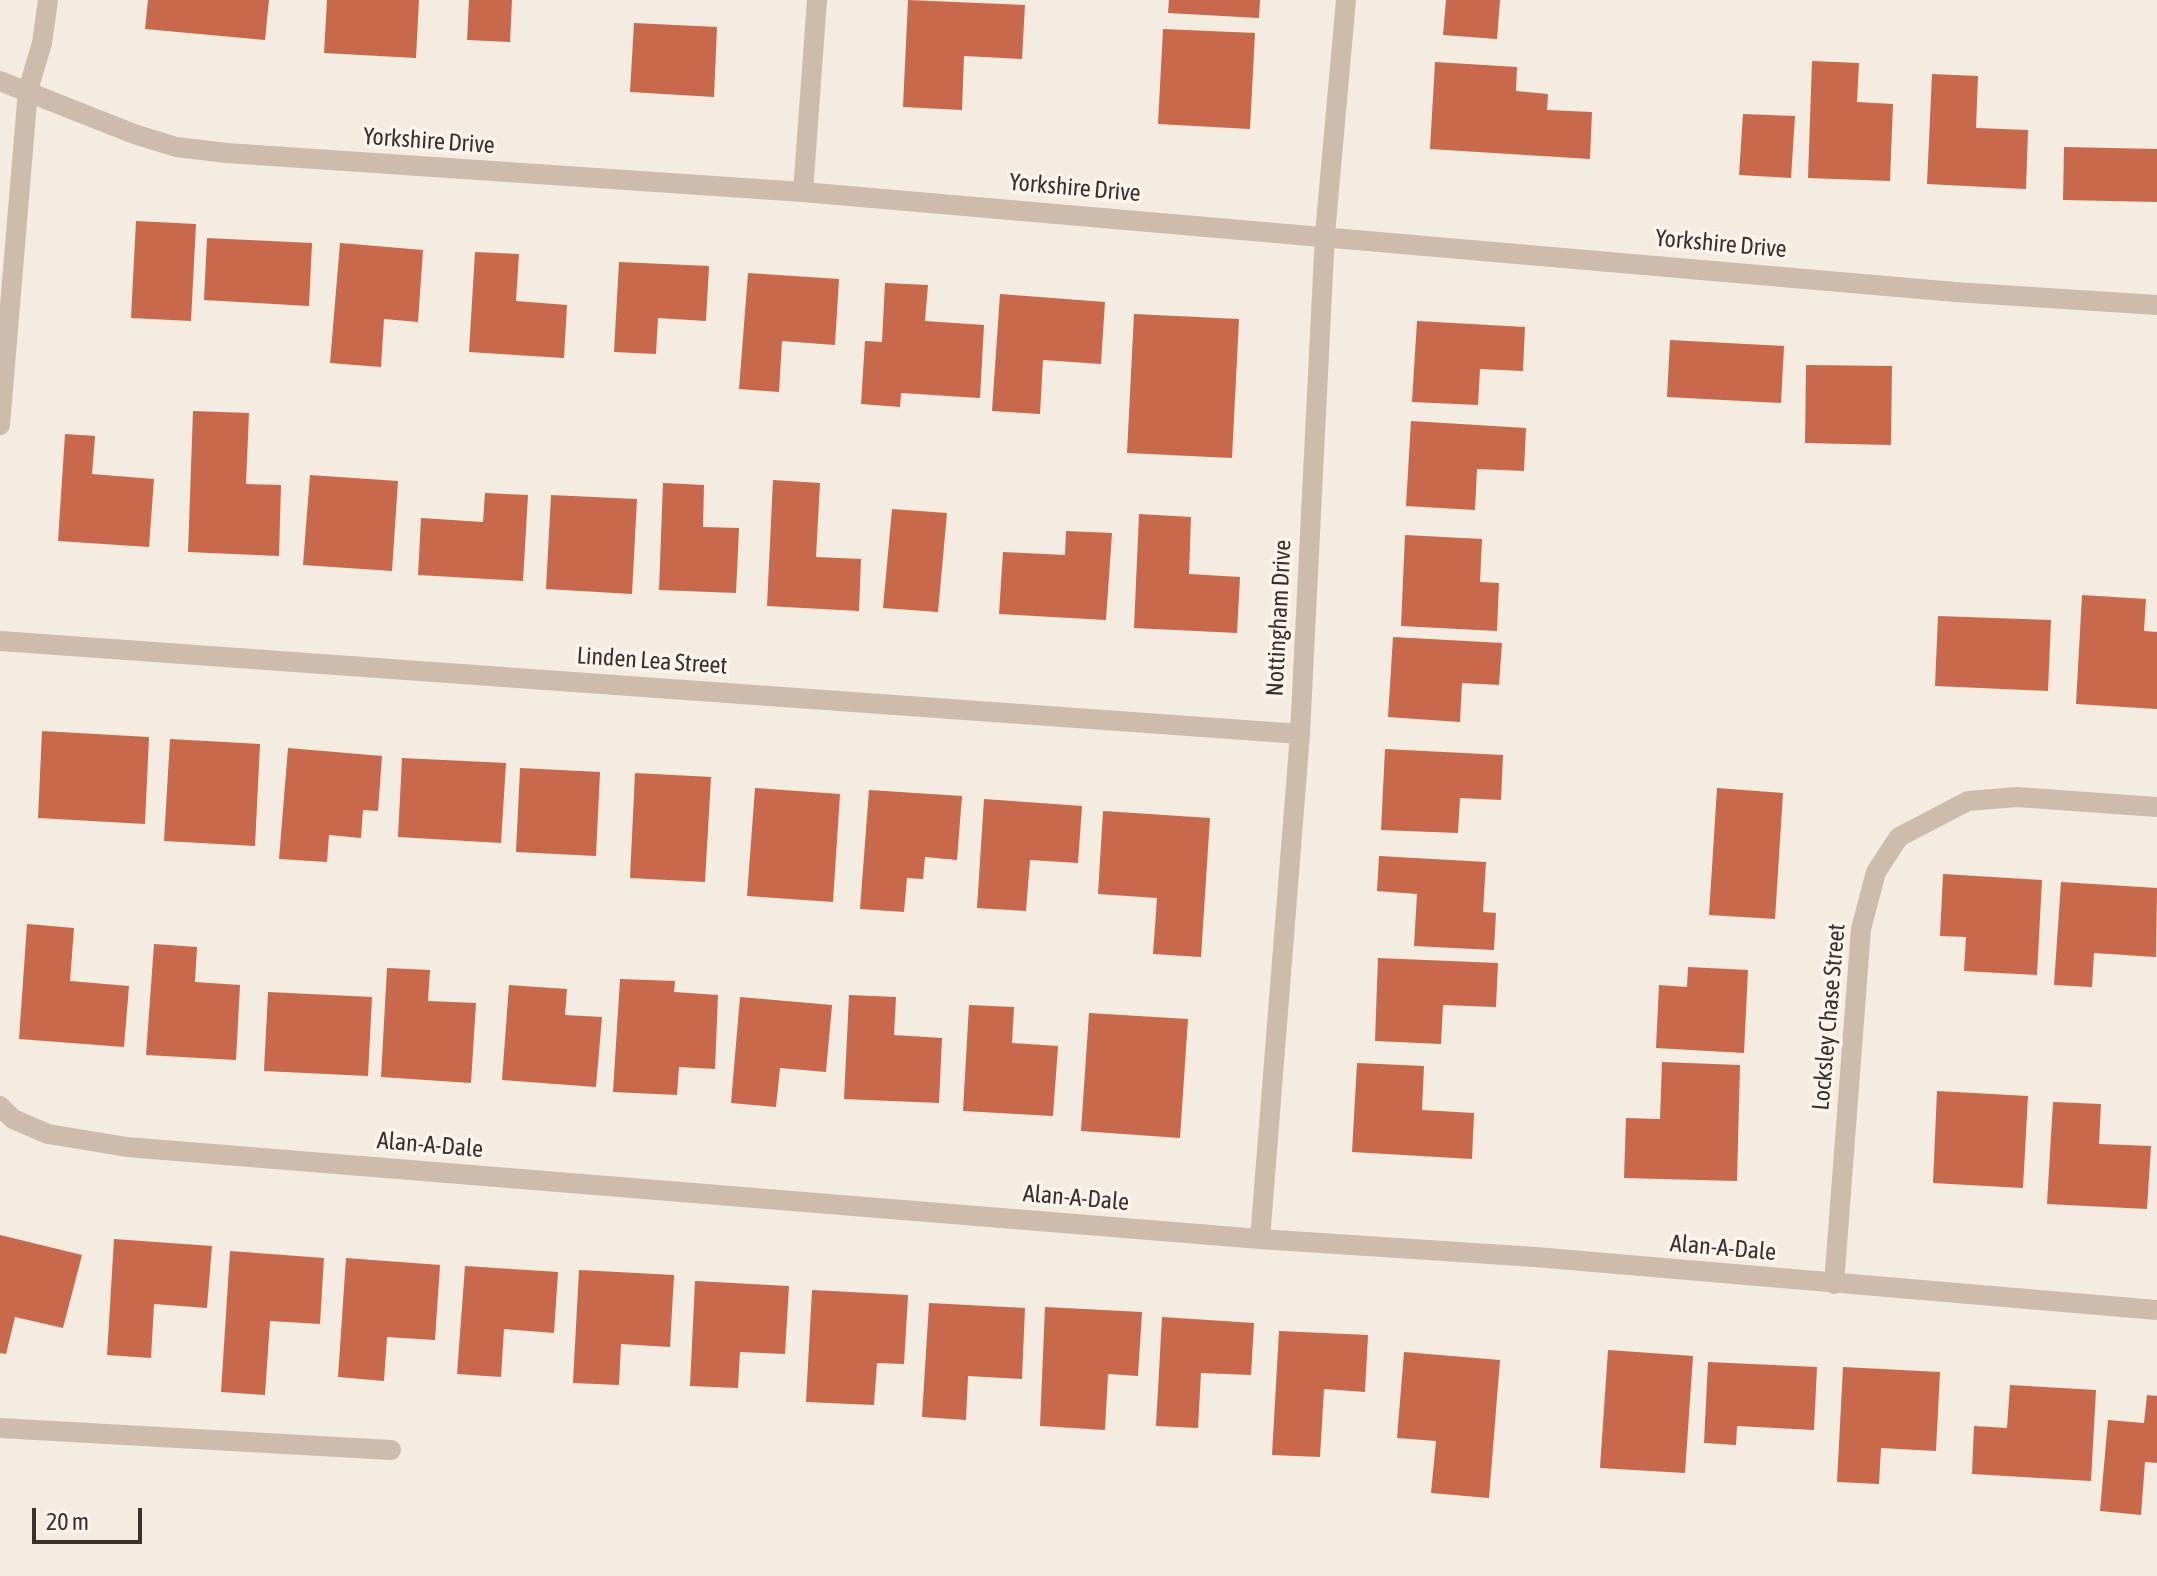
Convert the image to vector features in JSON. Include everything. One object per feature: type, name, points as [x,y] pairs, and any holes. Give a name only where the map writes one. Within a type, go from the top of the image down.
[{"type":"street","points":[[0,425],[28,90],[42,43],[48,0]]},
{"type":"street","points":[[803,192],[817,0]]},
{"type":"street","name":"Nottingham Drive","points":[[1260,1239],[1300,734],[1325,234],[1346,0]]},
{"type":"street","name":"Yorkshire Drive","points":[[0,81],[134,134],[176,147],[803,192],[1325,234],[1940,290],[2157,305]]},
{"type":"street","name":"Linden Lea Street","points":[[0,641],[1300,734]]},
{"type":"street","name":"Locksley Chase Street","points":[[1834,1284],[1861,929],[1876,872],[1899,837],[1968,801],[2017,797],[2157,807]]},
{"type":"street","name":"Alan-A-Dale","points":[[0,1106],[13,1119],[48,1134],[127,1147],[1260,1239],[1535,1257],[2157,1310]]},
{"type":"street","points":[[0,1428],[391,1450]]},
{"type":"building","points":[[148,0],[269,0],[265,40],[145,29]]},
{"type":"building","points":[[327,0],[419,0],[416,58],[324,53]]},
{"type":"building","points":[[469,0],[512,0],[510,42],[467,40]]},
{"type":"building","points":[[908,0],[1025,5],[1022,59],[964,56],[962,110],[903,107]]},
{"type":"building","points":[[1169,0],[1260,0],[1259,18],[1168,13]]},
{"type":"building","points":[[1446,0],[1500,0],[1497,39],[1443,35]]},
{"type":"building","points":[[634,23],[717,27],[714,97],[630,92]]},
{"type":"building","points":[[1163,29],[1255,33],[1250,129],[1158,124]]},
{"type":"building","points":[[1812,61],[1859,63],[1857,102],[1893,104],[1890,181],[1808,178]]},
{"type":"building","points":[[1435,62],[1517,67],[1516,91],[1548,94],[1547,110],[1592,112],[1590,159],[1430,149]]},
{"type":"building","points":[[1932,74],[1978,76],[1976,128],[2028,130],[2026,189],[1927,184]]},
{"type":"building","points":[[1743,114],[1795,116],[1791,178],[1739,175]]},
{"type":"building","points":[[2064,147],[2157,149],[2157,202],[2063,200]]},
{"type":"building","points":[[136,221],[196,224],[191,321],[131,318]]},
{"type":"building","points":[[207,238],[312,243],[309,306],[204,300]]},
{"type":"building","points":[[340,243],[423,250],[418,322],[384,319],[381,367],[330,363]]},
{"type":"building","points":[[475,252],[519,254],[516,301],[567,305],[564,358],[469,352]]},
{"type":"building","points":[[619,262],[709,266],[706,321],[658,318],[656,354],[614,352]]},
{"type":"building","points":[[748,273],[839,279],[835,345],[782,341],[779,392],[739,389]]},
{"type":"building","points":[[885,283],[928,285],[925,321],[984,325],[980,398],[901,393],[900,407],[861,404],[865,341],[882,342]]},
{"type":"building","points":[[1000,294],[1105,302],[1101,364],[1043,360],[1040,414],[992,411]]},
{"type":"building","points":[[1134,314],[1239,319],[1232,458],[1127,453]]},
{"type":"building","points":[[1417,321],[1525,327],[1523,371],[1480,369],[1478,405],[1412,402]]},
{"type":"building","points":[[1670,340],[1784,346],[1781,403],[1667,397]]},
{"type":"building","points":[[1806,365],[1892,366],[1891,445],[1805,443]]},
{"type":"building","points":[[193,411],[249,413],[246,484],[281,485],[279,556],[188,552]]},
{"type":"building","points":[[1411,421],[1526,428],[1524,471],[1477,469],[1475,510],[1406,506]]},
{"type":"building","points":[[65,434],[95,436],[92,474],[154,479],[149,547],[58,541]]},
{"type":"building","points":[[310,475],[398,481],[392,571],[303,565]]},
{"type":"building","points":[[773,480],[820,483],[816,557],[861,559],[859,611],[767,606]]},
{"type":"building","points":[[663,483],[704,485],[703,527],[739,528],[736,593],[659,590]]},
{"type":"building","points":[[485,493],[528,495],[523,581],[418,575],[421,518],[483,522]]},
{"type":"building","points":[[551,495],[637,499],[632,594],[546,589]]},
{"type":"building","points":[[892,509],[947,513],[938,612],[883,608]]},
{"type":"building","points":[[1139,514],[1191,517],[1189,574],[1240,577],[1237,633],[1134,628]]},
{"type":"building","points":[[1066,531],[1112,533],[1106,620],[999,614],[1003,552],[1065,555]]},
{"type":"building","points":[[1405,535],[1482,539],[1480,582],[1499,583],[1497,631],[1401,626]]},
{"type":"building","points":[[2082,595],[2146,599],[2144,631],[2157,632],[2157,709],[2076,704]]},
{"type":"building","points":[[1938,616],[2051,620],[2048,691],[1935,686]]},
{"type":"building","points":[[1393,637],[1502,643],[1499,685],[1462,683],[1460,722],[1388,717]]},
{"type":"building","points":[[42,731],[149,737],[145,824],[38,818]]},
{"type":"building","points":[[170,739],[260,744],[255,846],[164,841]]},
{"type":"building","points":[[288,748],[382,756],[378,811],[363,810],[361,838],[329,835],[327,862],[279,859]]},
{"type":"building","points":[[1385,749],[1503,755],[1501,800],[1460,798],[1458,833],[1381,830]]},
{"type":"building","points":[[402,758],[506,763],[501,843],[398,837]]},
{"type":"building","points":[[520,768],[600,772],[596,856],[516,852]]},
{"type":"building","points":[[635,773],[711,777],[705,882],[630,878]]},
{"type":"building","points":[[755,788],[840,794],[833,902],[747,896]]},
{"type":"building","points":[[1717,788],[1783,793],[1775,919],[1709,915]]},
{"type":"building","points":[[869,790],[962,796],[957,860],[925,857],[923,879],[907,878],[904,912],[860,909]]},
{"type":"building","points":[[984,799],[1082,806],[1078,863],[1030,860],[1026,911],[977,908]]},
{"type":"building","points":[[1103,811],[1210,818],[1201,957],[1153,954],[1157,898],[1098,894]]},
{"type":"building","points":[[1379,856],[1486,862],[1483,912],[1496,913],[1494,950],[1414,946],[1417,894],[1377,891]]},
{"type":"building","points":[[1943,874],[2042,880],[2037,975],[1964,971],[1966,937],[1940,936]]},
{"type":"building","points":[[2061,882],[2157,888],[2156,957],[2094,953],[2092,987],[2054,985]]},
{"type":"building","points":[[27,924],[74,928],[70,981],[129,986],[124,1047],[19,1039]]},
{"type":"building","points":[[154,944],[197,947],[195,982],[240,985],[236,1060],[146,1055]]},
{"type":"building","points":[[1378,958],[1498,963],[1496,1007],[1443,1005],[1441,1044],[1375,1041]]},
{"type":"building","points":[[1688,967],[1748,970],[1744,1053],[1656,1048],[1659,985],[1687,987]]},
{"type":"building","points":[[387,968],[430,970],[428,1001],[476,1003],[471,1083],[381,1077]]},
{"type":"building","points":[[620,979],[675,981],[674,992],[718,995],[715,1069],[679,1067],[677,1095],[613,1092]]},
{"type":"building","points":[[509,985],[567,989],[565,1015],[602,1017],[596,1087],[502,1080]]},
{"type":"building","points":[[268,992],[372,997],[368,1076],[264,1071]]},
{"type":"building","points":[[849,995],[896,997],[894,1035],[942,1038],[939,1103],[844,1099]]},
{"type":"building","points":[[740,997],[832,1005],[826,1072],[780,1068],[776,1107],[731,1103]]},
{"type":"building","points":[[969,1005],[1014,1007],[1012,1043],[1058,1046],[1053,1116],[963,1111]]},
{"type":"building","points":[[1089,1013],[1188,1019],[1180,1138],[1081,1131]]},
{"type":"building","points":[[1662,1062],[1740,1065],[1737,1181],[1624,1178],[1626,1118],[1660,1119]]},
{"type":"building","points":[[1357,1063],[1424,1066],[1422,1110],[1474,1113],[1472,1159],[1352,1152]]},
{"type":"building","points":[[1937,1091],[2028,1096],[2023,1188],[1933,1183]]},
{"type":"building","points":[[2053,1102],[2101,1104],[2099,1144],[2151,1146],[2147,1209],[2047,1204]]},
{"type":"building","points":[[0,1235],[82,1255],[63,1328],[15,1317],[6,1354],[0,1353]]},
{"type":"building","points":[[114,1239],[212,1246],[207,1308],[154,1304],[151,1358],[107,1355]]},
{"type":"building","points":[[230,1251],[324,1258],[320,1324],[270,1321],[265,1395],[221,1392]]},
{"type":"building","points":[[346,1258],[440,1265],[435,1340],[387,1337],[384,1381],[338,1377]]},
{"type":"building","points":[[465,1266],[558,1272],[554,1333],[504,1329],[501,1377],[457,1374]]},
{"type":"building","points":[[579,1270],[674,1275],[670,1347],[621,1344],[619,1385],[573,1383]]},
{"type":"building","points":[[695,1281],[789,1286],[785,1354],[740,1352],[738,1388],[690,1386]]},
{"type":"building","points":[[812,1290],[908,1295],[904,1364],[877,1363],[874,1405],[806,1402]]},
{"type":"building","points":[[929,1303],[1025,1308],[1022,1379],[968,1376],[966,1420],[922,1417]]},
{"type":"building","points":[[1045,1307],[1142,1312],[1138,1376],[1108,1374],[1105,1430],[1040,1426]]},
{"type":"building","points":[[1162,1317],[1254,1323],[1251,1375],[1201,1373],[1198,1428],[1156,1426]]},
{"type":"building","points":[[1279,1331],[1368,1335],[1365,1392],[1324,1389],[1320,1457],[1272,1455]]},
{"type":"building","points":[[1608,1350],[1693,1356],[1685,1473],[1600,1468]]},
{"type":"building","points":[[1404,1352],[1500,1360],[1489,1498],[1431,1493],[1436,1441],[1397,1438]]},
{"type":"building","points":[[1708,1362],[1817,1367],[1814,1430],[1737,1426],[1736,1445],[1704,1443]]},
{"type":"building","points":[[1843,1367],[1940,1372],[1936,1451],[1881,1448],[1879,1484],[1837,1482]]},
{"type":"building","points":[[2010,1385],[2096,1390],[2091,1481],[1972,1474],[1974,1426],[2007,1428]]},
{"type":"building","points":[[2147,1395],[2157,1396],[2157,1463],[2145,1462],[2141,1515],[2100,1511],[2108,1420],[2144,1423]]}]
